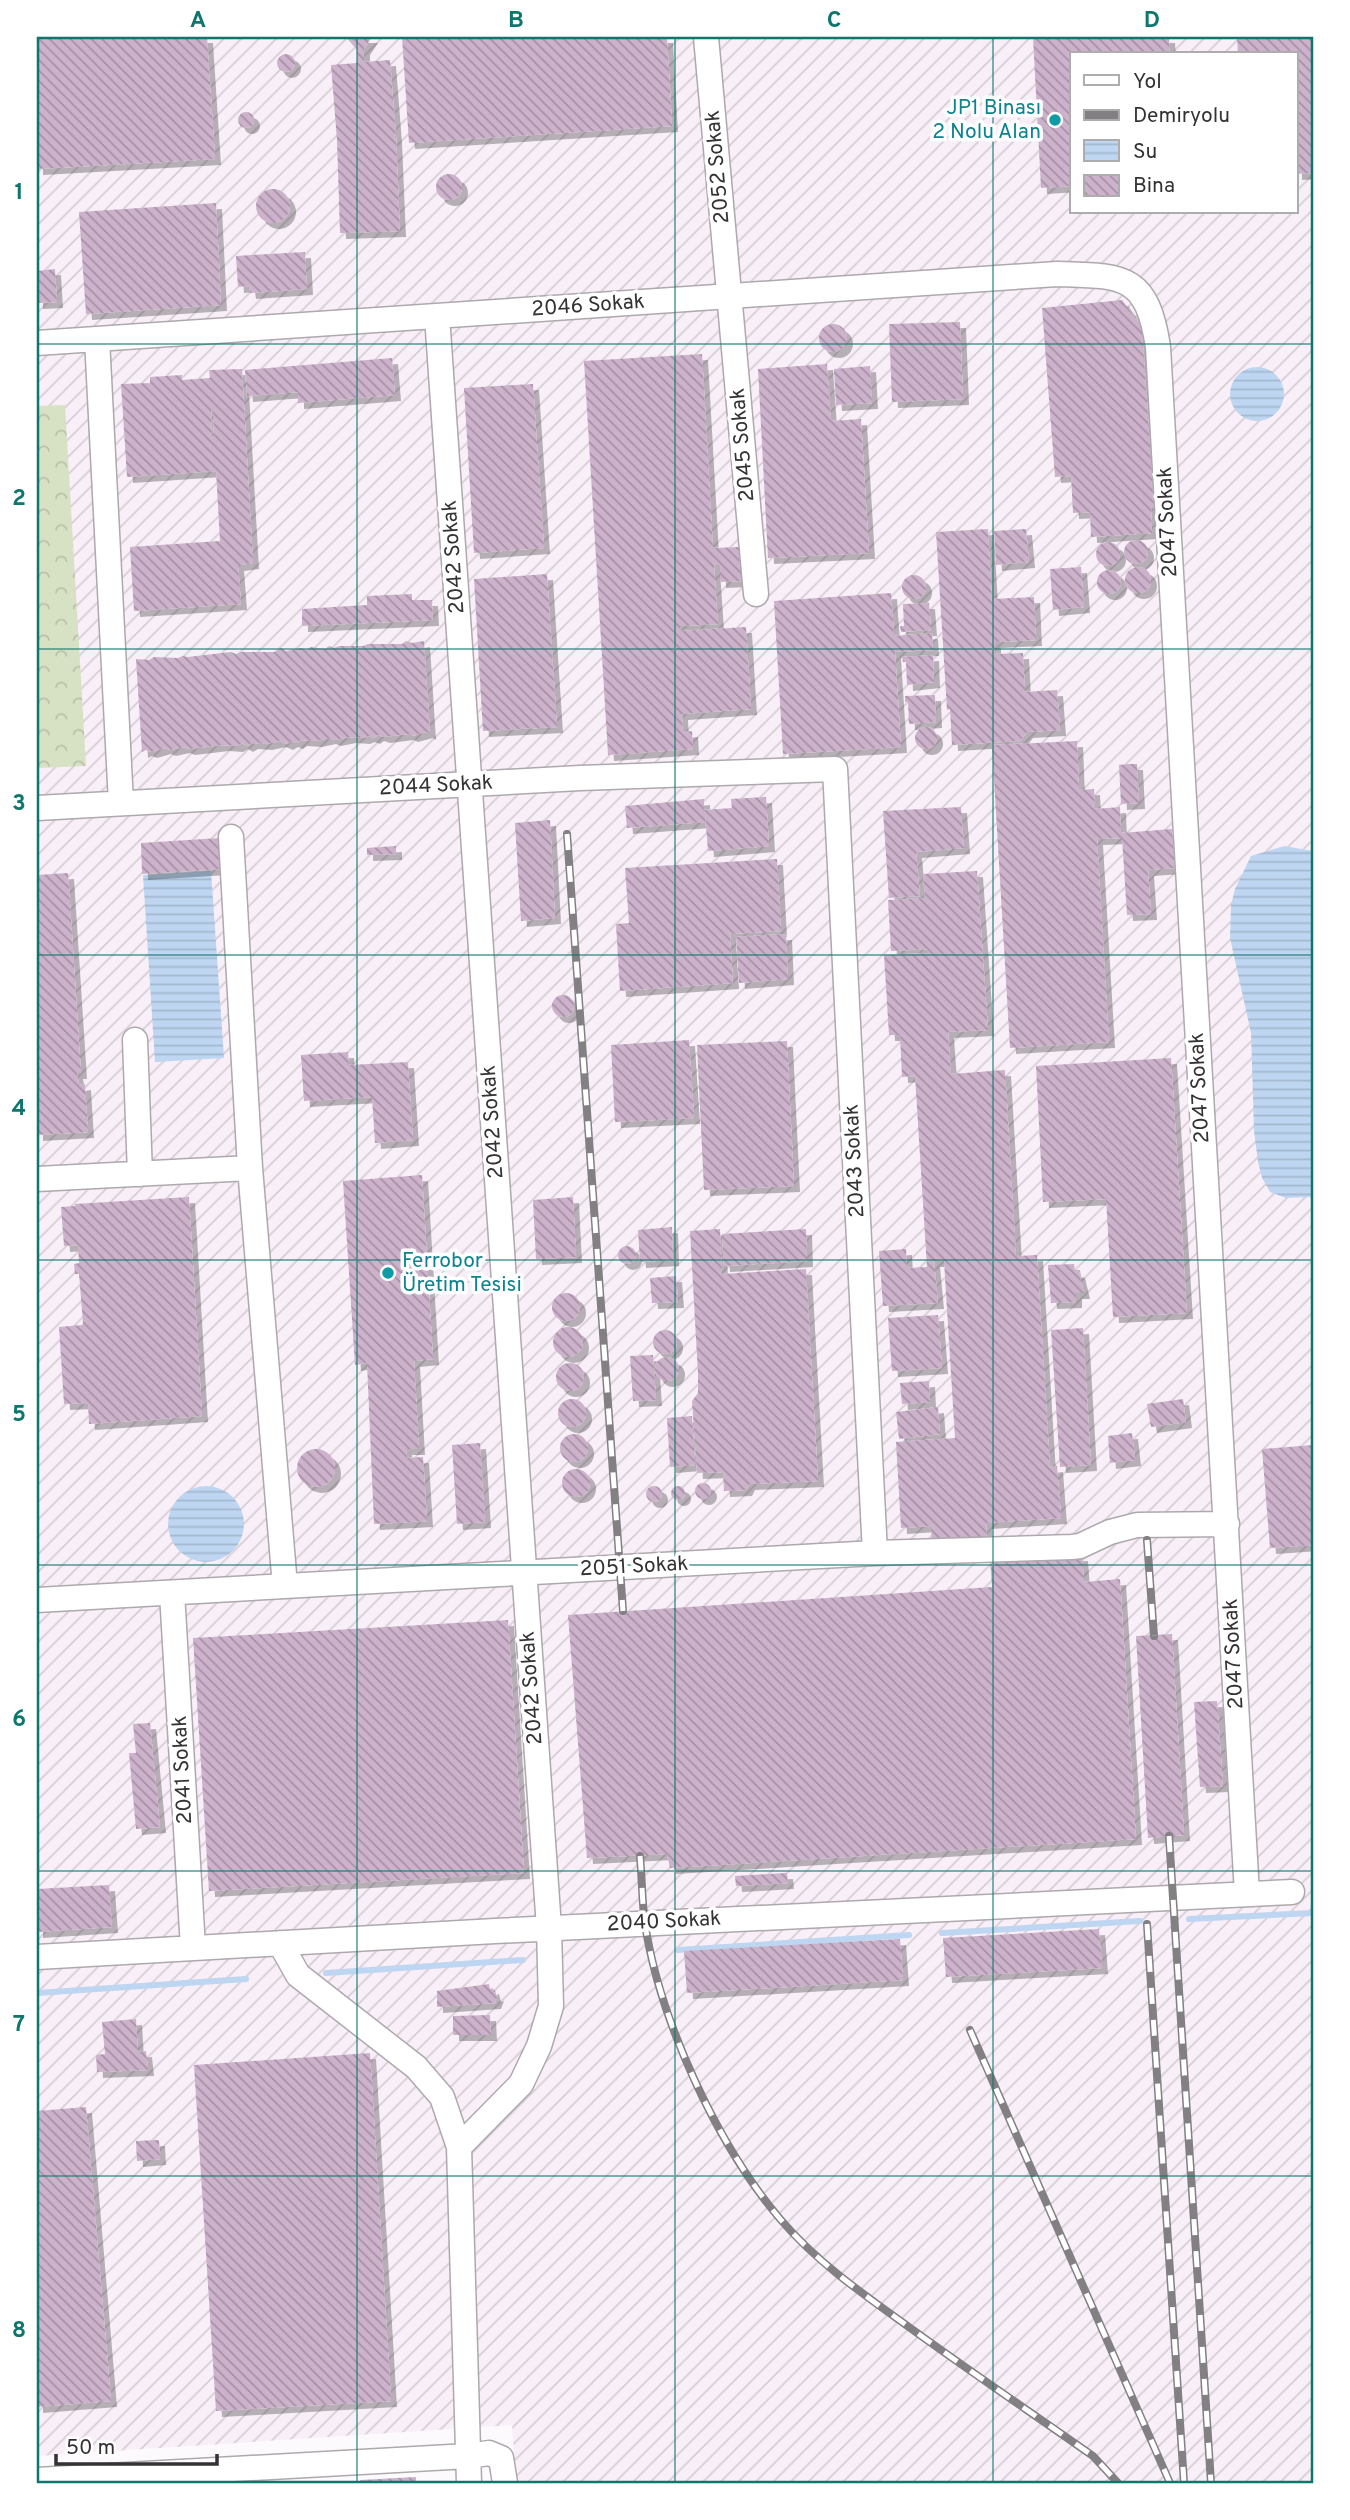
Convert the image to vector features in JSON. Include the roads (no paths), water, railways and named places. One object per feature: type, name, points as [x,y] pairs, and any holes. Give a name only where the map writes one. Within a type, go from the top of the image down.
[{"type":"street","name":"2052 Sokak","points":[[706,37],[730,297]]},
{"type":"street","name":"2046 Sokak","points":[[37,343],[1057,274],[1109,276],[1123,280],[1135,289]]},
{"type":"street","name":"2047 Sokak","points":[[1135,289],[1153,317],[1158,347],[1247,1894]]},
{"type":"street","name":"2045 Sokak","points":[[730,297],[756,594]]},
{"type":"street","name":"2042 Sokak","points":[[437,316],[549,1928],[551,2006],[540,2046],[521,2084],[459,2147]]},
{"type":"street","points":[[97,339],[121,803]]},
{"type":"street","name":"2044 Sokak","points":[[37,808],[469,784],[835,769]]},
{"type":"street","name":"2043 Sokak","points":[[835,769],[875,1553]]},
{"type":"street","points":[[232,837],[250,1168],[285,1586]]},
{"type":"street","points":[[135,1040],[140,1174]]},
{"type":"street","points":[[37,1180],[250,1168]]},
{"type":"street","name":"2051 Sokak","points":[[37,1600],[875,1553],[1072,1548],[1110,1532],[1137,1525],[1227,1524]]},
{"type":"street","name":"2041 Sokak","points":[[172,1592],[193,1948]]},
{"type":"street","name":"2040 Sokak","points":[[37,1956],[1292,1892]]},
{"type":"street","points":[[280,1943],[298,1975],[416,2067],[442,2097],[459,2147],[469,2483]]},
{"type":"street","points":[[37,2480],[272,2475],[489,2453],[501,2458],[505,2483]]},
{"type":"water","points":[[1257,367],[1276,375],[1284,394],[1276,413],[1257,421],[1238,413],[1230,394],[1238,375]]},
{"type":"water","points":[[1284,846],[1313,851],[1313,1197],[1286,1198],[1270,1192],[1262,1178],[1254,1131],[1251,1033],[1230,938],[1231,905],[1235,889],[1251,856]]},
{"type":"water","points":[[211,871],[224,1058],[155,1062],[143,875]]},
{"type":"water","points":[[206,1486],[221,1489],[233,1497],[241,1509],[244,1524],[241,1539],[233,1551],[221,1559],[206,1562],[191,1559],[179,1551],[171,1539],[168,1524],[171,1509],[179,1497],[191,1489]]},
{"type":"waterway","points":[[1189,1919],[1313,1913]]},
{"type":"waterway","points":[[942,1933],[1140,1921]]},
{"type":"waterway","points":[[678,1950],[909,1935]]},
{"type":"waterway","points":[[326,1973],[523,1960]]},
{"type":"waterway","points":[[37,1993],[246,1979]]},
{"type":"railway","points":[[567,834],[623,1611]]},
{"type":"railway","points":[[1147,1540],[1154,1636]]},
{"type":"railway","points":[[1169,1836],[1211,2483]]},
{"type":"railway","points":[[640,1856],[645,1924],[664,2001],[678,2041],[714,2119],[757,2190],[794,2235],[838,2275],[1093,2456],[1118,2483]]},
{"type":"railway","points":[[1147,1924],[1184,2483]]},
{"type":"railway","points":[[970,2030],[1170,2483]]},
{"type":"place","name":"JP1 Binası 2 Nolu Alan","points":[[1055,120]]},
{"type":"place","name":"Ferrobor Üretim Tesisi","points":[[388,1273]]}]
